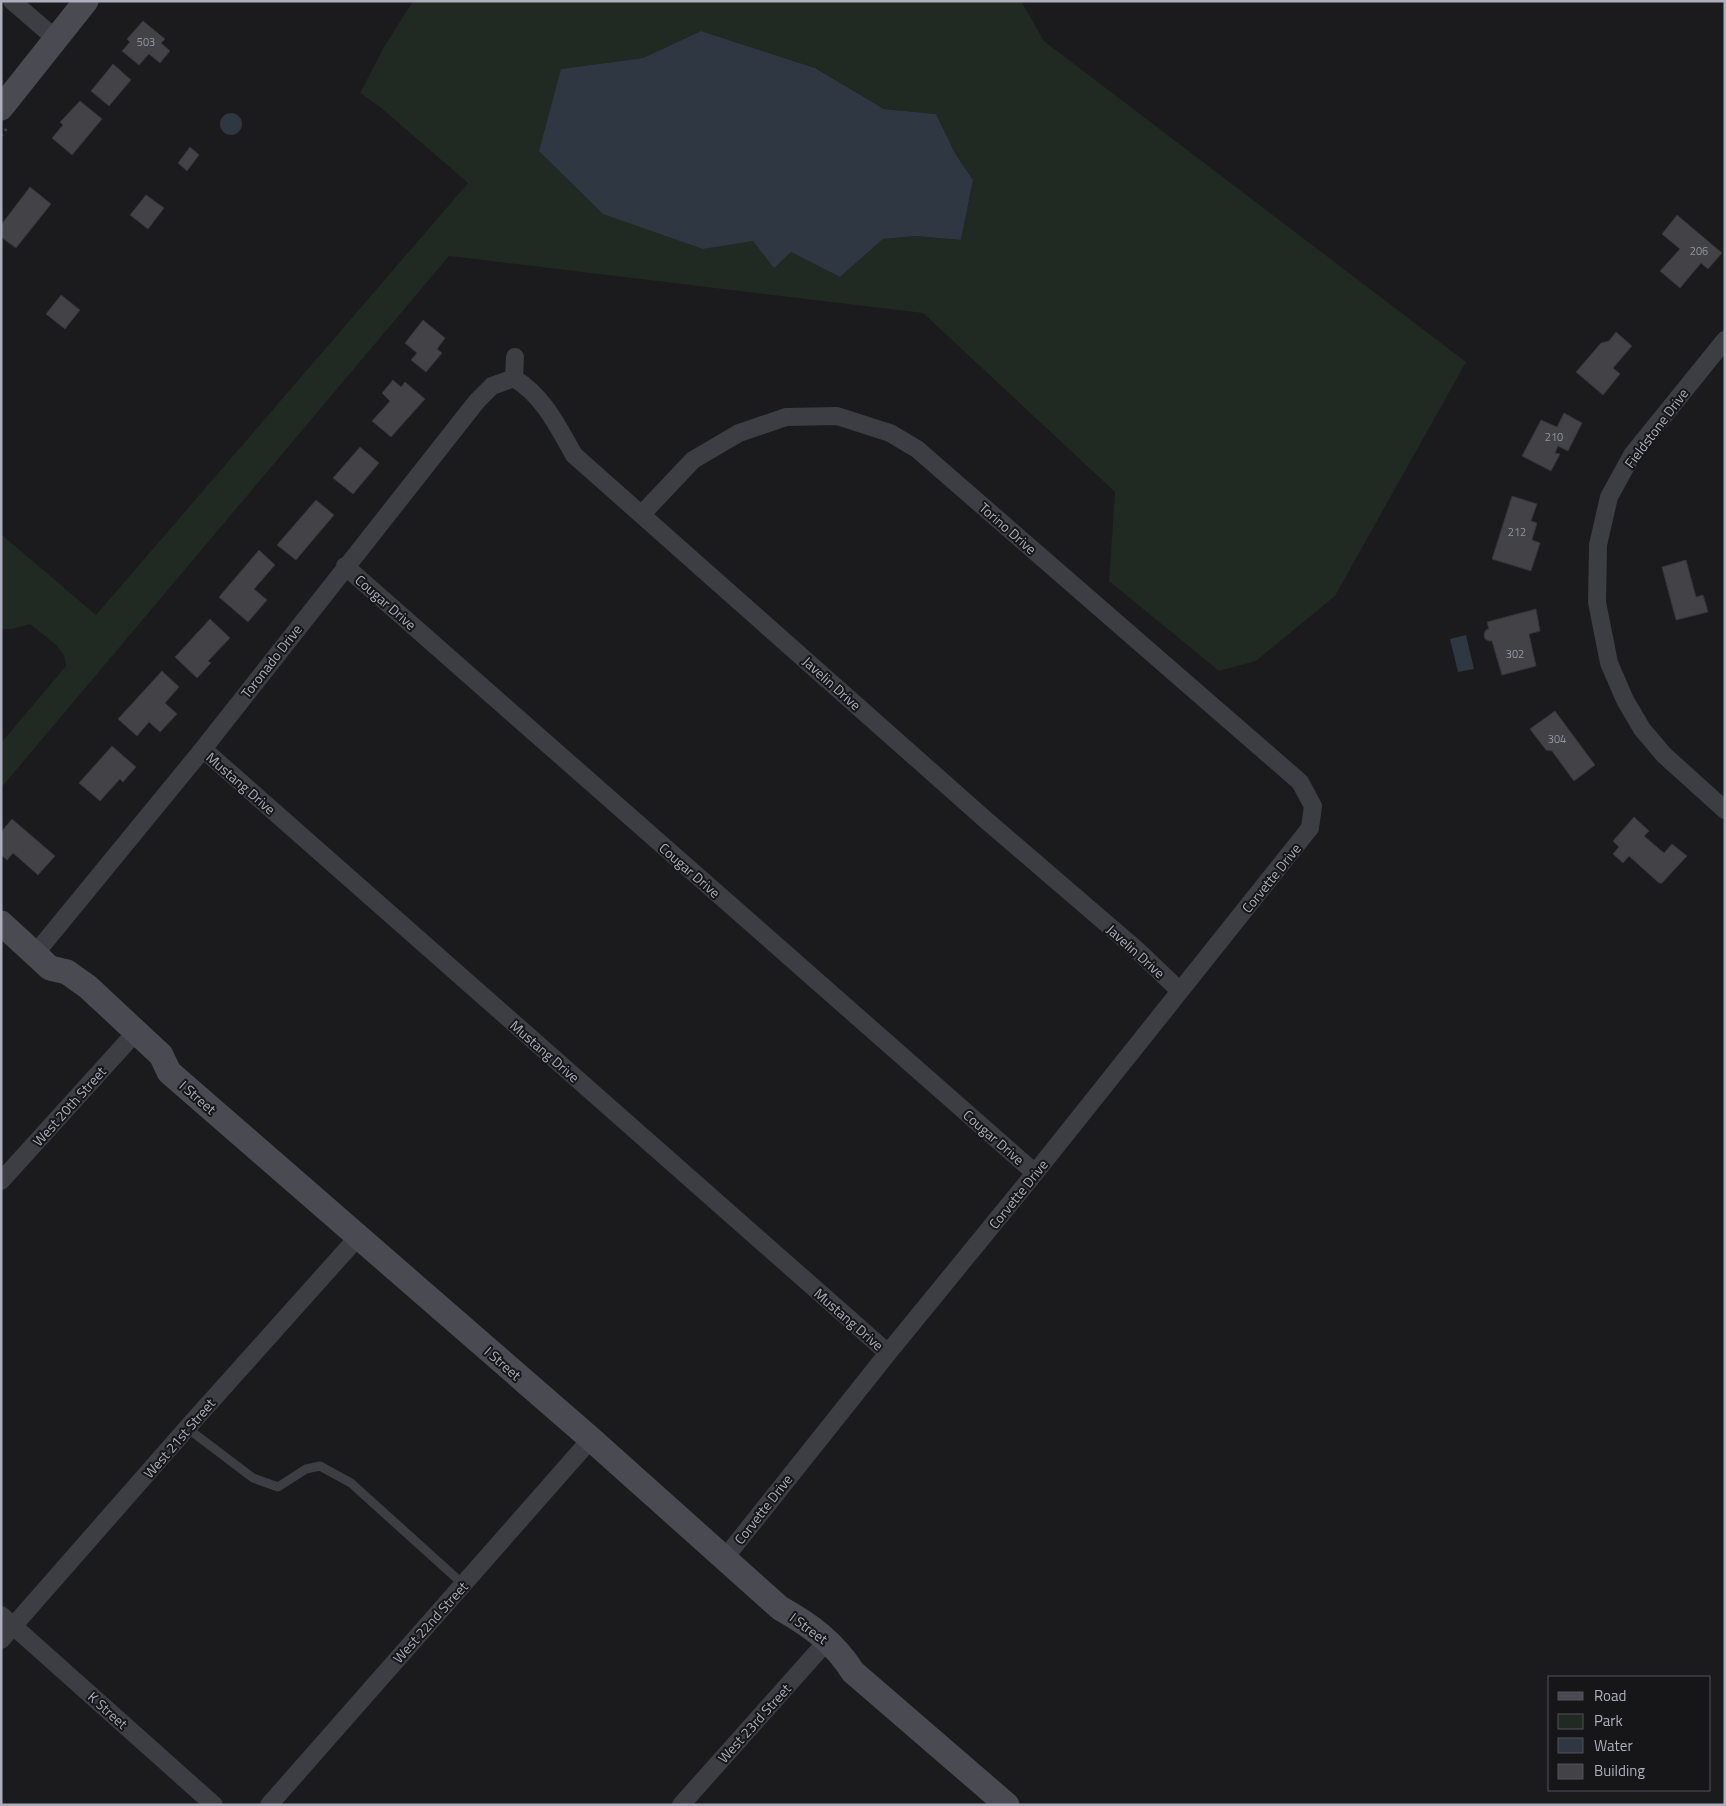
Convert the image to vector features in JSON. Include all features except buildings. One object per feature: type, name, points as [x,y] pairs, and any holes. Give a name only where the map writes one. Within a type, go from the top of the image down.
[{"type":"street","points":[[12,1],[56,39]]},
{"type":"street","points":[[1,108],[86,1]]},
{"type":"street","name":"Fieldstone Drive","points":[[1725,340],[1632,455],[1609,497],[1598,545],[1597,602],[1609,663],[1625,700],[1642,729],[1664,755],[1725,810]]},
{"type":"street","points":[[514,378],[515,357]]},
{"type":"street","name":"Javelin Drive","points":[[514,378],[529,387],[545,406],[574,455],[992,825],[1136,949],[1180,991]]},
{"type":"street","name":"Toronado Drive","points":[[35,954],[203,749],[345,566],[477,401],[492,386],[514,378]]},
{"type":"street","name":"Torino Drive","points":[[642,514],[693,460],[738,433],[786,417],[837,416],[890,433],[917,450],[1300,782],[1313,806],[1310,828]]},
{"type":"street","name":"Cougar Drive","points":[[345,566],[1035,1173]]},
{"type":"street","name":"Mustang Drive","points":[[203,749],[888,1353]]},
{"type":"street","name":"Corvette Drive","points":[[724,1559],[1310,828]]},
{"type":"street","name":"I Street","points":[[1,924],[50,968],[68,972],[88,987],[161,1055],[169,1072],[591,1439],[780,1608],[803,1621],[828,1640],[842,1655],[853,1672],[1007,1805]]},
{"type":"street","name":"West 20th Street","points":[[1,1181],[136,1032]]},
{"type":"street","name":"West 21st Street","points":[[1,1640],[8,1621],[187,1428],[358,1237]]},
{"type":"street","name":"West 22nd Street","points":[[268,1805],[591,1439]]},
{"type":"street","name":"K Street","points":[[8,1621],[214,1805]]},
{"type":"street","name":"West 23rd Street","points":[[680,1805],[828,1640]]},
{"type":"lane","points":[[187,1428],[253,1478],[278,1487],[306,1469],[320,1466],[351,1483],[464,1585]]},
{"type":"green space","points":[[413,1],[1021,1],[1044,41],[1466,362],[1335,596],[1256,661],[1219,671],[1109,581],[1115,492],[923,313],[449,256],[1,788],[1,743],[66,666],[64,655],[56,645],[30,624],[12,629],[1,629],[1,534],[96,615],[468,183],[380,107],[360,93],[384,47]],"holes":[[[701,31],[815,68],[884,109],[936,114],[956,155],[973,180],[961,240],[916,236],[883,239],[840,277],[791,252],[774,267],[753,240],[703,249],[561,69],[643,58]]]},
{"type":"water","points":[[701,31],[815,68],[884,109],[936,114],[956,155],[973,180],[961,240],[916,236],[883,239],[840,277],[791,252],[774,268],[753,241],[703,249],[603,214],[539,151],[561,69],[643,58]]},
{"type":"water","points":[[231,113],[239,116],[242,124],[239,132],[231,135],[223,132],[220,124],[223,116]]},
{"type":"water","points":[[1466,635],[1474,669],[1458,672],[1450,639]]}]
